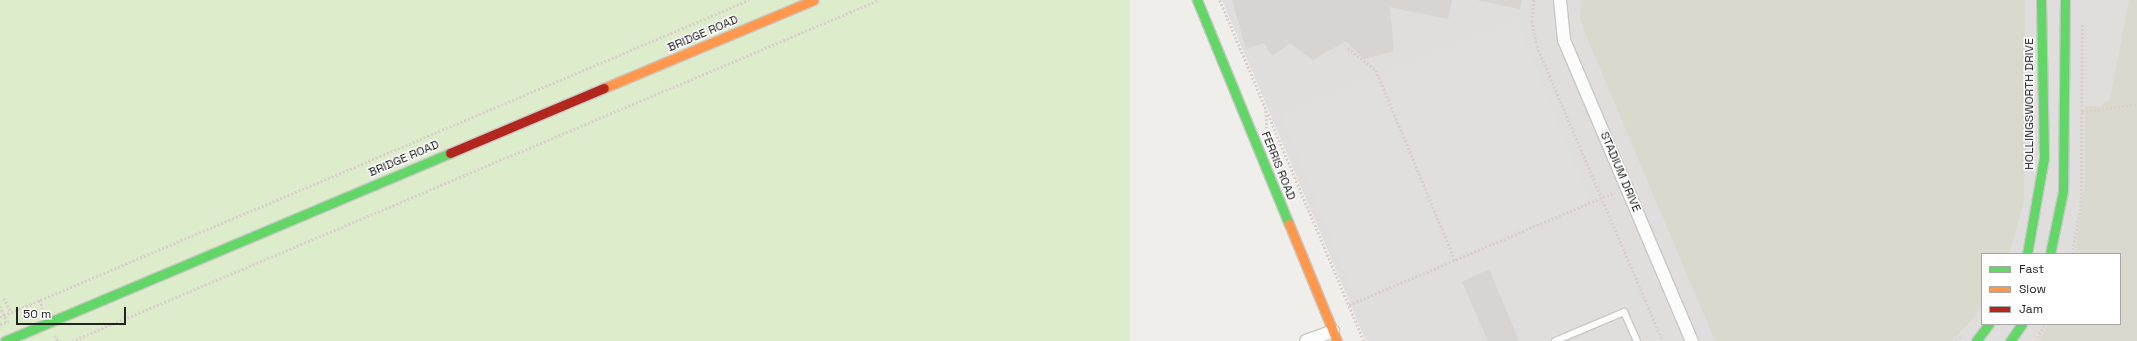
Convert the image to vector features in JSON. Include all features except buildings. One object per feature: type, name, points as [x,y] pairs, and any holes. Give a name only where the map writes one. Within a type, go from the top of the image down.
[{"type":"street","name":"BRIDGE ROAD","points":[[5,341],[813,0]]},
{"type":"street","name":"FERRIS ROAD","points":[[1197,0],[1336,338]]},
{"type":"street","name":"STADIUM DRIVE","points":[[1560,0],[1564,40],[1692,341]]},
{"type":"street","name":"HOLLINGSWORTH DRIVE","points":[[2027,253],[2044,158],[2041,0]]},
{"type":"street","points":[[2050,253],[2063,191],[2065,0]]},
{"type":"street","points":[[2043,114],[2065,114]]},
{"type":"street","points":[[1982,339],[1989,325]]},
{"type":"street","points":[[2010,341],[2021,325]]},
{"type":"street","points":[[1306,341],[1336,338]]},
{"type":"lane","points":[[1555,341],[1624,312],[1637,341]]},
{"type":"path","points":[[0,317],[749,0]]},
{"type":"path","points":[[72,341],[879,0]]},
{"type":"path","points":[[1220,0],[1364,341]]},
{"type":"path","points":[[1534,0],[1532,21],[1537,46],[1663,341]]},
{"type":"path","points":[[2072,253],[2081,203],[2082,15]]},
{"type":"path","points":[[1348,48],[1376,70],[1455,260]]},
{"type":"path","points":[[2065,114],[2137,104]]},
{"type":"path","points":[[1349,305],[1602,198]]},
{"type":"path","points":[[4,298],[11,312]]},
{"type":"path","points":[[0,306],[7,321]]},
{"type":"path","points":[[2035,341],[2044,325]]},
{"type":"shaded area","points":[[1222,0],[2137,0],[2137,341],[1366,341]]},
{"type":"shaded area","points":[[1582,0],[2025,0],[2024,201],[2009,253],[1981,253],[1981,307],[1975,316],[1952,341],[1715,341],[1580,18]]},
{"type":"shaded area","points":[[2129,0],[2137,0],[2137,341],[2039,341],[2047,325],[2121,325],[2121,253],[2075,253],[2085,181],[2085,106],[2100,106],[2110,99]]},
{"type":"shaded area","points":[[1517,22],[1590,202],[1355,297],[1282,117]]},
{"type":"green space","points":[[0,0],[1130,0],[1130,341],[0,341]]},
{"type":"traffic: fast","points":[[1197,0],[1289,224]]},
{"type":"traffic: fast","points":[[2027,253],[2044,158],[2041,0]]},
{"type":"traffic: fast","points":[[2050,253],[2063,191],[2065,0]]},
{"type":"traffic: fast","points":[[5,341],[450,153]]},
{"type":"traffic: fast","points":[[1976,341],[1988,325]]},
{"type":"traffic: fast","points":[[2010,341],[2021,325]]},
{"type":"traffic: slow","points":[[604,88],[813,0]]},
{"type":"traffic: slow","points":[[1289,224],[1337,341]]},
{"type":"traffic: jam","points":[[450,153],[604,88]]}]
